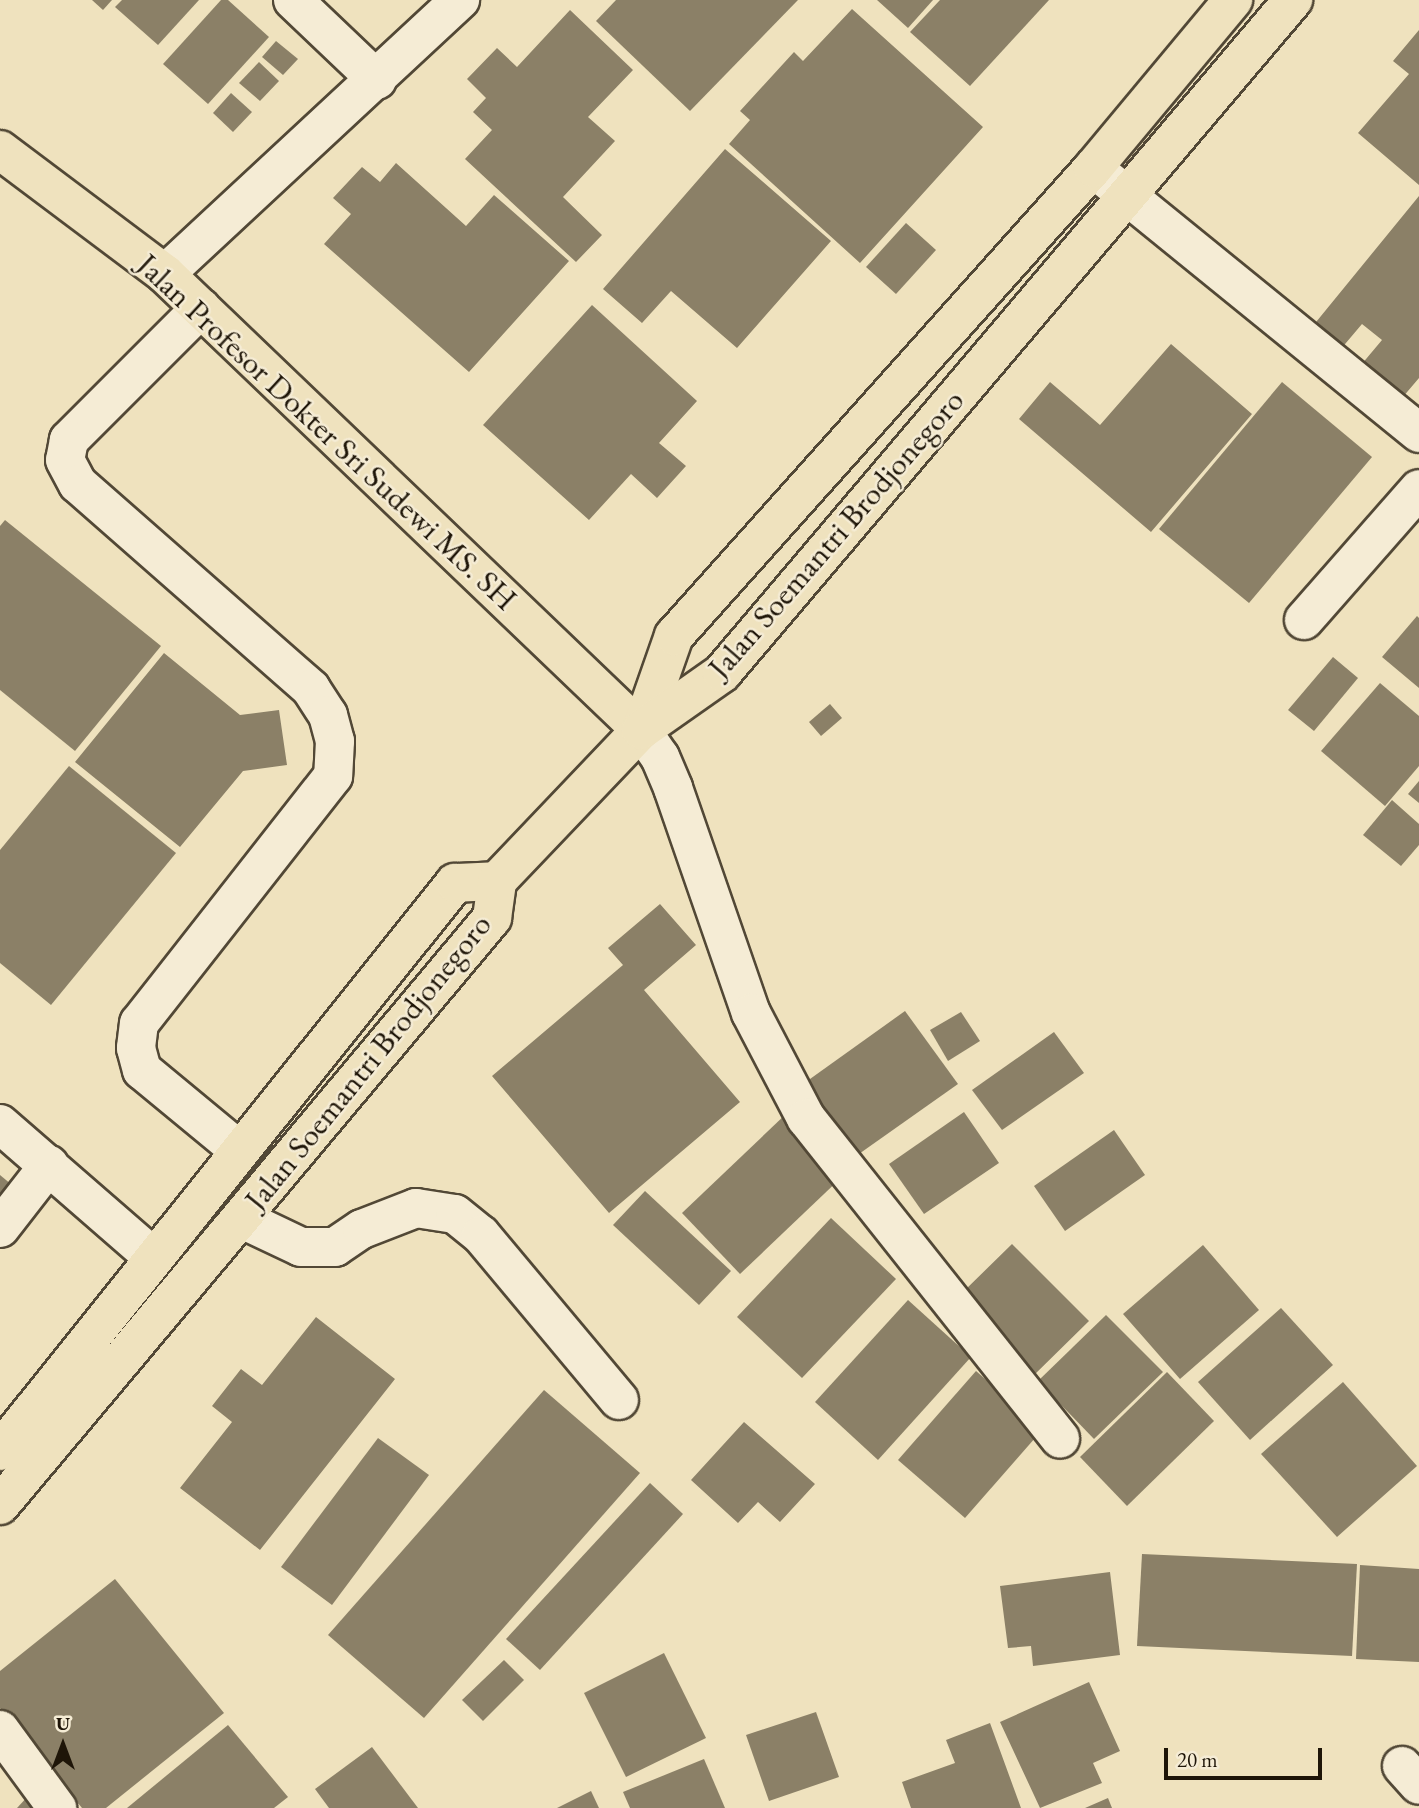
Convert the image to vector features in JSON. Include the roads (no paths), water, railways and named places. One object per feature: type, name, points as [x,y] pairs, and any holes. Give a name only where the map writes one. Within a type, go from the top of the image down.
[{"type":"main road","name":"Jalan Soemantri Brodjonegoro","points":[[641,730],[674,636],[1093,168],[1233,0]]},
{"type":"main road","name":"Jalan Soemantri Brodjonegoro","points":[[0,1505],[492,918],[497,881],[641,730],[722,673],[1293,0]]},
{"type":"main road","name":"Jalan Profesor Dokter Sri Sudewi MS. SH","points":[[0,150],[166,274],[641,730]]},
{"type":"main road","name":"Jalan Soemantri Brodjonegoro","points":[[0,1451],[454,883],[497,881]]},
{"type":"street","points":[[293,0],[377,80]]},
{"type":"street","points":[[166,274],[460,0]]},
{"type":"street","points":[[1093,168],[1419,433]]},
{"type":"street","points":[[201,308],[69,440],[65,460],[78,484],[311,689],[328,715],[335,741],[333,776],[139,1023],[136,1048],[142,1070],[240,1151]]},
{"type":"street","points":[[1304,620],[1419,489]]},
{"type":"street","points":[[641,730],[660,757],[673,788],[751,1013],[806,1118],[1060,1438]]},
{"type":"street","points":[[0,1124],[154,1258]]},
{"type":"street","points":[[0,1228],[49,1165]]},
{"type":"street","points":[[242,1219],[301,1247],[335,1247],[362,1229],[416,1208],[454,1214],[481,1235],[619,1400]]},
{"type":"street","points":[[0,1730],[57,1808]]}]
